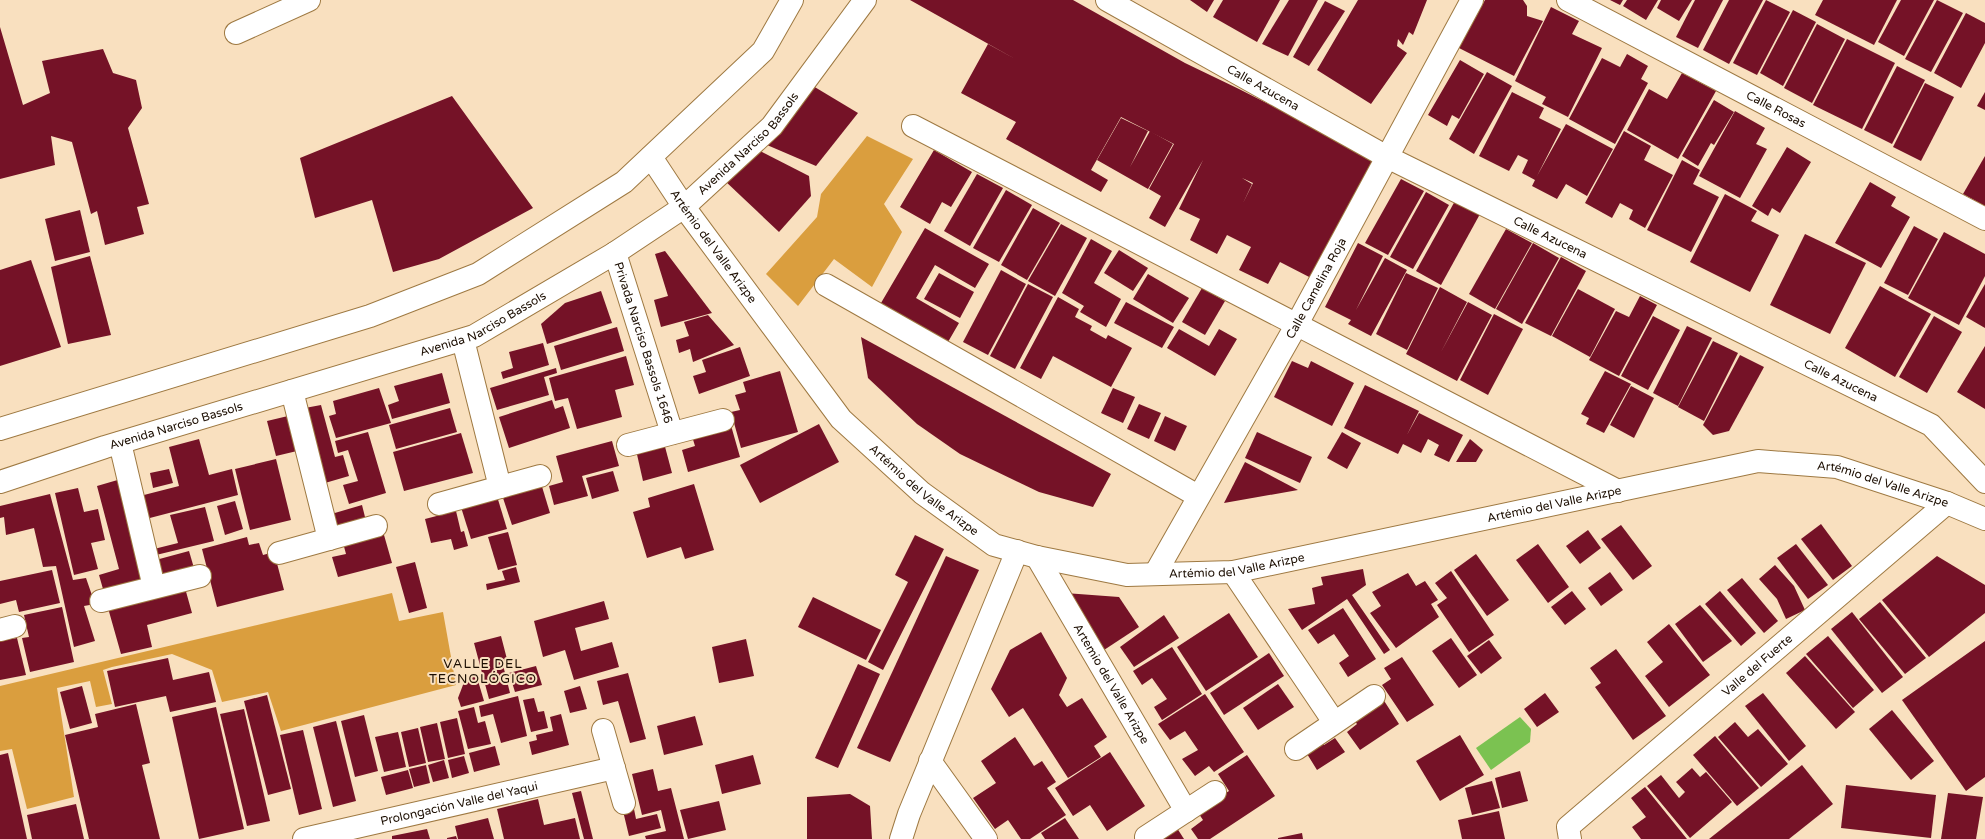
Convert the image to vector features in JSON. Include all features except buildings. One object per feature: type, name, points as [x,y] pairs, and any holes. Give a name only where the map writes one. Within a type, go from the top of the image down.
[{"type":"street","points":[[236,33],[309,0]]},
{"type":"street","points":[[0,429],[370,316],[478,274],[624,182],[763,52],[792,0]]},
{"type":"street","name":"Avenida Narciso Bassols","points":[[0,482],[120,443],[474,336],[615,253],[684,207],[772,126],[865,0]]},
{"type":"street","name":"Calle Azucena","points":[[1107,0],[1387,157],[1931,425],[1985,482]]},
{"type":"street","name":"Calle Camelina Roja","points":[[1155,574],[1297,324],[1472,0]]},
{"type":"street","name":"Calle Rosas","points":[[1568,0],[1985,219]]},
{"type":"street","points":[[913,126],[1618,491]]},
{"type":"street","name":"Artémio del Valle Arizpe","points":[[651,157],[684,207],[840,419],[922,493],[994,545],[1027,554],[1127,575],[1233,572],[1758,461],[1837,467],[1947,503],[1985,519]]},
{"type":"street","name":"Privada Narciso Bassols 1646","points":[[615,253],[672,433]]},
{"type":"street","points":[[826,285],[1198,496]]},
{"type":"street","points":[[463,340],[500,487]]},
{"type":"street","points":[[292,391],[329,539]]},
{"type":"street","name":"Privada Narciso Bassols 1646","points":[[628,445],[723,420]]},
{"type":"street","points":[[120,443],[154,587]]},
{"type":"street","points":[[439,504],[540,476]]},
{"type":"street","name":"Valle del Fuerte","points":[[1569,833],[1947,503]]},
{"type":"street","points":[[279,553],[376,526]]},
{"type":"street","points":[[901,839],[909,814],[930,761],[1027,554]]},
{"type":"street","name":"Artemio del Valle Arizpe","points":[[1027,554],[1186,811]]},
{"type":"street","points":[[1233,572],[1334,722]]},
{"type":"street","points":[[101,601],[200,576]]},
{"type":"street","points":[[1296,748],[1374,696]]},
{"type":"street","points":[[603,730],[624,803]]},
{"type":"street","points":[[930,761],[986,839]]},
{"type":"street","name":"Prolongación Valle del Yaqui","points":[[304,839],[614,768]]},
{"type":"street","points":[[1146,837],[1215,792]]},
{"type":"shaded area","points":[[867,136],[913,159],[884,204],[902,232],[872,287],[834,259],[798,306],[766,274],[817,217],[821,194]]},
{"type":"shaded area","points":[[392,593],[399,621],[443,612],[456,685],[281,731],[268,692],[222,702],[212,670],[172,654],[112,667],[103,670],[112,704],[96,707],[90,681],[57,688],[74,797],[27,809],[12,749],[0,751],[0,686]]},
{"type":"shaded area","points":[[1520,717],[1531,729],[1530,742],[1491,770],[1476,748]]},
{"type":"district","name":"VALLE DEL TECNOLÓGICO","points":[[483,670]]}]
